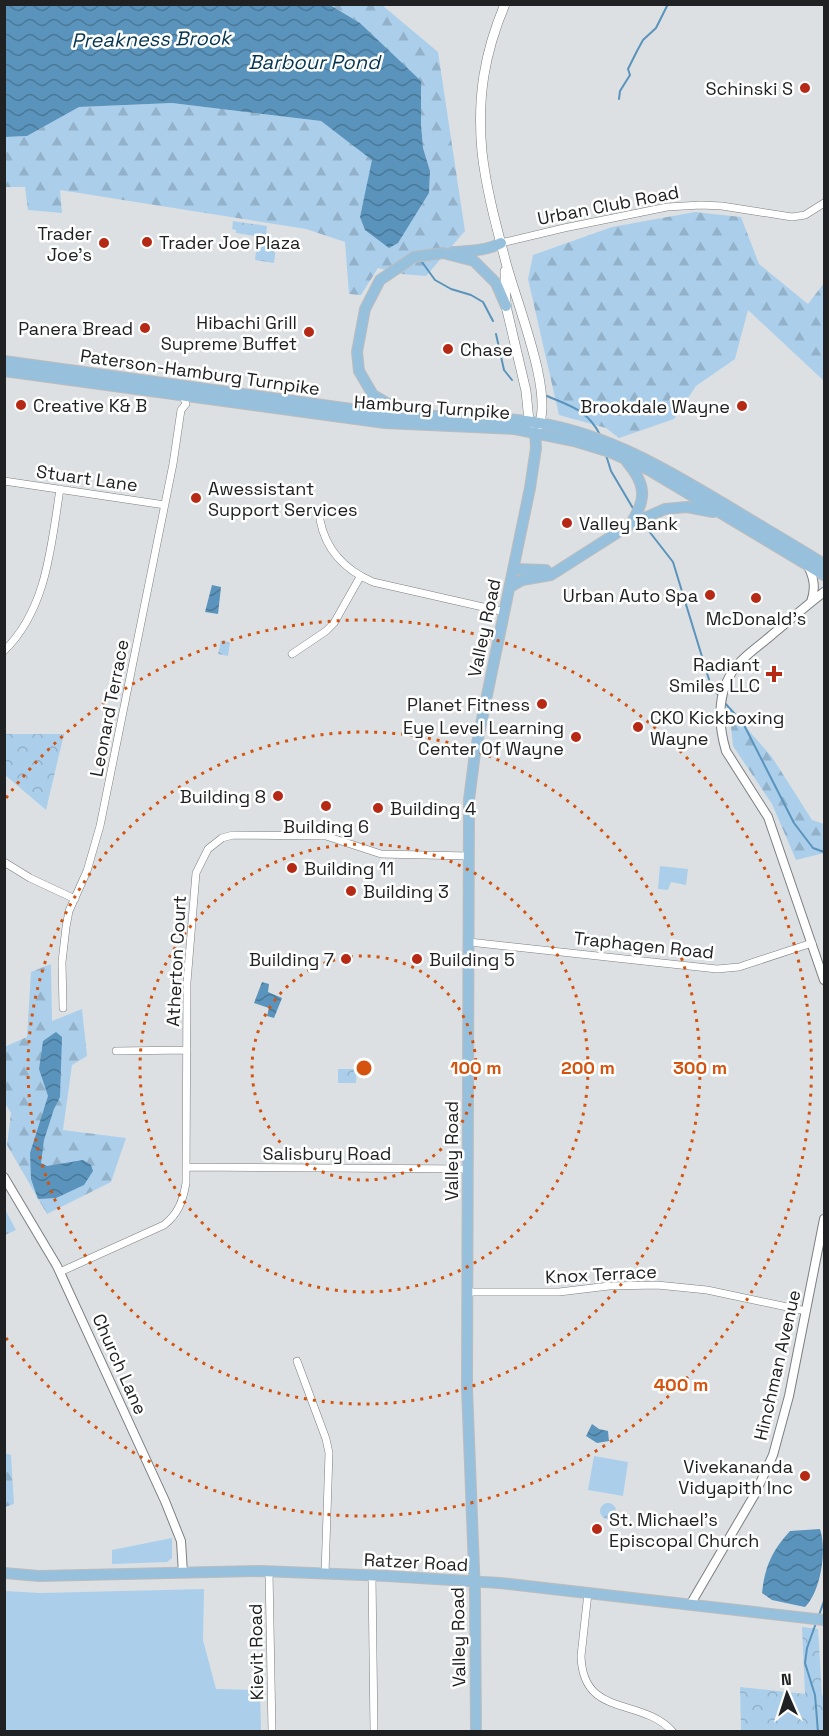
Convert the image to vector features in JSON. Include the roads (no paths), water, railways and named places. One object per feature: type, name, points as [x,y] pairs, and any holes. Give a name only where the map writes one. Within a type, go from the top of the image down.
[{"type":"main road","name":"Valley Road","points":[[476,1731],[474,1581],[468,1431],[471,781],[533,471],[535,426],[543,402],[519,301],[505,262],[485,171],[480,114],[487,54],[505,4]]},
{"type":"main road","points":[[412,416],[373,395],[359,371],[357,352],[365,309],[380,280],[414,257],[495,247],[501,243]]},
{"type":"main road","points":[[443,253],[474,261],[496,283],[506,306]]},
{"type":"main road","name":"Valley Road","points":[[505,262],[506,306],[535,426]]},
{"type":"main road","name":"Paterson-Hamburg Turnpike","points":[[4,361],[412,416],[486,418],[593,436],[605,447],[666,469],[825,564]]},
{"type":"main road","name":"Hamburg Turnpike","points":[[4,371],[385,423],[499,428],[535,426],[605,447],[622,458],[666,479],[825,575]]},
{"type":"main road","points":[[622,458],[634,470],[642,487],[642,501],[631,524]]},
{"type":"main road","points":[[510,587],[522,580],[551,575],[631,524],[654,513],[674,507],[687,507],[722,514]]},
{"type":"main road","points":[[513,569],[541,571],[561,567]]},
{"type":"main road","name":"Ratzer Road","points":[[4,1573],[39,1576],[270,1571],[474,1581],[825,1620]]},
{"type":"street","name":"Urban Club Road","points":[[501,243],[667,207],[722,206],[792,217],[805,215],[825,203]]},
{"type":"street","name":"Leonard Terrace","points":[[63,1008],[63,945],[69,911],[87,871],[100,826],[165,505],[181,410],[177,403],[183,396]]},
{"type":"street","name":"Stuart Lane","points":[[4,481],[165,505]]},
{"type":"street","points":[[4,651],[26,624],[41,592],[60,489]]},
{"type":"street","points":[[321,520],[323,534],[336,557],[360,577],[373,582],[505,612]]},
{"type":"street","points":[[808,565],[815,586],[811,602]]},
{"type":"street","points":[[292,654],[334,623],[360,577]]},
{"type":"street","points":[[825,592],[740,661],[728,679],[722,697],[720,727],[726,751],[768,817],[825,980]]},
{"type":"street","name":"Atherton Court","points":[[60,1272],[156,1228],[171,1219],[181,1203],[186,1167],[188,964],[196,873],[204,854],[215,842],[233,835],[314,835],[338,839],[381,854],[469,856]]},
{"type":"street","points":[[5,864],[75,899]]},
{"type":"street","name":"Traphagen Road","points":[[469,942],[717,969],[739,967],[812,943]]},
{"type":"street","points":[[116,1051],[187,1050]]},
{"type":"street","name":"Salisbury Road","points":[[186,1167],[468,1169]]},
{"type":"street","name":"Church Lane","points":[[4,1177],[60,1272],[178,1531],[183,1551],[183,1573]]},
{"type":"street","name":"Hinchman Avenue","points":[[690,1605],[755,1494],[773,1455],[789,1396],[825,1219]]},
{"type":"street","name":"Knox Terrace","points":[[468,1292],[559,1292],[609,1286],[657,1285],[707,1290],[806,1311]]},
{"type":"street","points":[[297,1361],[327,1439],[329,1453],[325,1574]]},
{"type":"street","name":"Kievit Road","points":[[270,1571],[272,1731]]},
{"type":"street","points":[[372,1576],[374,1731]]},
{"type":"street","points":[[588,1593],[581,1656],[586,1682],[603,1700],[654,1716],[673,1731]]},
{"type":"water","name":"Barbour Pond","points":[[5,4],[330,5],[360,23],[421,81],[421,124],[423,148],[430,171],[429,193],[398,243],[389,248],[365,230],[360,217],[372,160],[321,121],[172,103],[79,107],[27,136],[5,137]]},
{"type":"water","points":[[212,585],[221,587],[218,614],[205,612]]},
{"type":"water","points":[[262,982],[269,984],[268,992],[282,998],[274,1018],[267,1016],[269,1008],[254,1003]]},
{"type":"water","points":[[56,1032],[62,1037],[60,1097],[44,1140],[41,1163],[47,1166],[83,1160],[91,1165],[93,1171],[84,1185],[56,1198],[38,1199],[31,1179],[30,1153],[48,1096],[39,1069],[43,1041]]},
{"type":"water","points":[[592,1424],[608,1431],[609,1441],[597,1443],[586,1436]]},
{"type":"water","points":[[820,1529],[823,1559],[819,1581],[811,1600],[805,1607],[772,1600],[762,1593],[770,1559],[790,1531]]},
{"type":"waterway","points":[[619,99],[620,91],[630,75],[628,69],[637,51],[643,40],[656,28],[668,4]]},
{"type":"waterway","name":"Preakness Brook","points":[[422,262],[435,280],[483,302],[493,321]]},
{"type":"waterway","name":"Preakness Brook","points":[[496,334],[504,370],[512,380]]},
{"type":"waterway","name":"Preakness Brook","points":[[547,396],[584,414],[600,435]]},
{"type":"waterway","name":"Preakness Brook","points":[[606,455],[611,471],[634,510]]},
{"type":"waterway","name":"Preakness Brook","points":[[645,526],[673,562],[711,686],[720,697]]},
{"type":"waterway","name":"Preakness Brook","points":[[723,701],[743,723],[794,823],[813,848],[824,852]]},
{"type":"waterway","points":[[819,1615],[824,1601]]},
{"type":"waterway","points":[[816,1623],[807,1648],[805,1663],[815,1695],[818,1732]]},
{"type":"place","name":"Schinski S","points":[[805,88]]},
{"type":"place","name":"Trader Joe Plaza","points":[[147,242]]},
{"type":"place","name":"Trader Joe's","points":[[104,243]]},
{"type":"place","name":"Panera Bread","points":[[145,328]]},
{"type":"place","name":"Hibachi Grill Supreme Buffet","points":[[309,332]]},
{"type":"place","name":"Chase","points":[[448,349]]},
{"type":"place","name":"Creative K& B","points":[[21,405]]},
{"type":"place","name":"Brookdale Wayne","points":[[742,406]]},
{"type":"place","name":"Awessistant Support Services","points":[[196,498]]},
{"type":"place","name":"Valley Bank","points":[[567,523]]},
{"type":"place","name":"Urban Auto Spa","points":[[710,595]]},
{"type":"place","name":"McDonald's","points":[[756,598]]},
{"type":"place","name":"Radiant Smiles LLC","points":[[774,674]]},
{"type":"place","name":"Planet Fitness","points":[[542,704]]},
{"type":"place","name":"CKO Kickboxing Wayne","points":[[638,727]]},
{"type":"place","name":"Eye Level Learning Center Of Wayne","points":[[576,737]]},
{"type":"place","name":"Building 8","points":[[278,796]]},
{"type":"place","name":"Building 6","points":[[326,806]]},
{"type":"place","name":"Building 4","points":[[378,808]]},
{"type":"place","name":"Building 11","points":[[292,868]]},
{"type":"place","name":"Building 3","points":[[351,891]]},
{"type":"place","name":"Building 7","points":[[346,959]]},
{"type":"place","name":"Building 5","points":[[417,959]]},
{"type":"place","name":"Vivekananda Vidyapith Inc","points":[[805,1476]]},
{"type":"place","name":"St. Michael's Episcopal Church","points":[[597,1529]]}]
